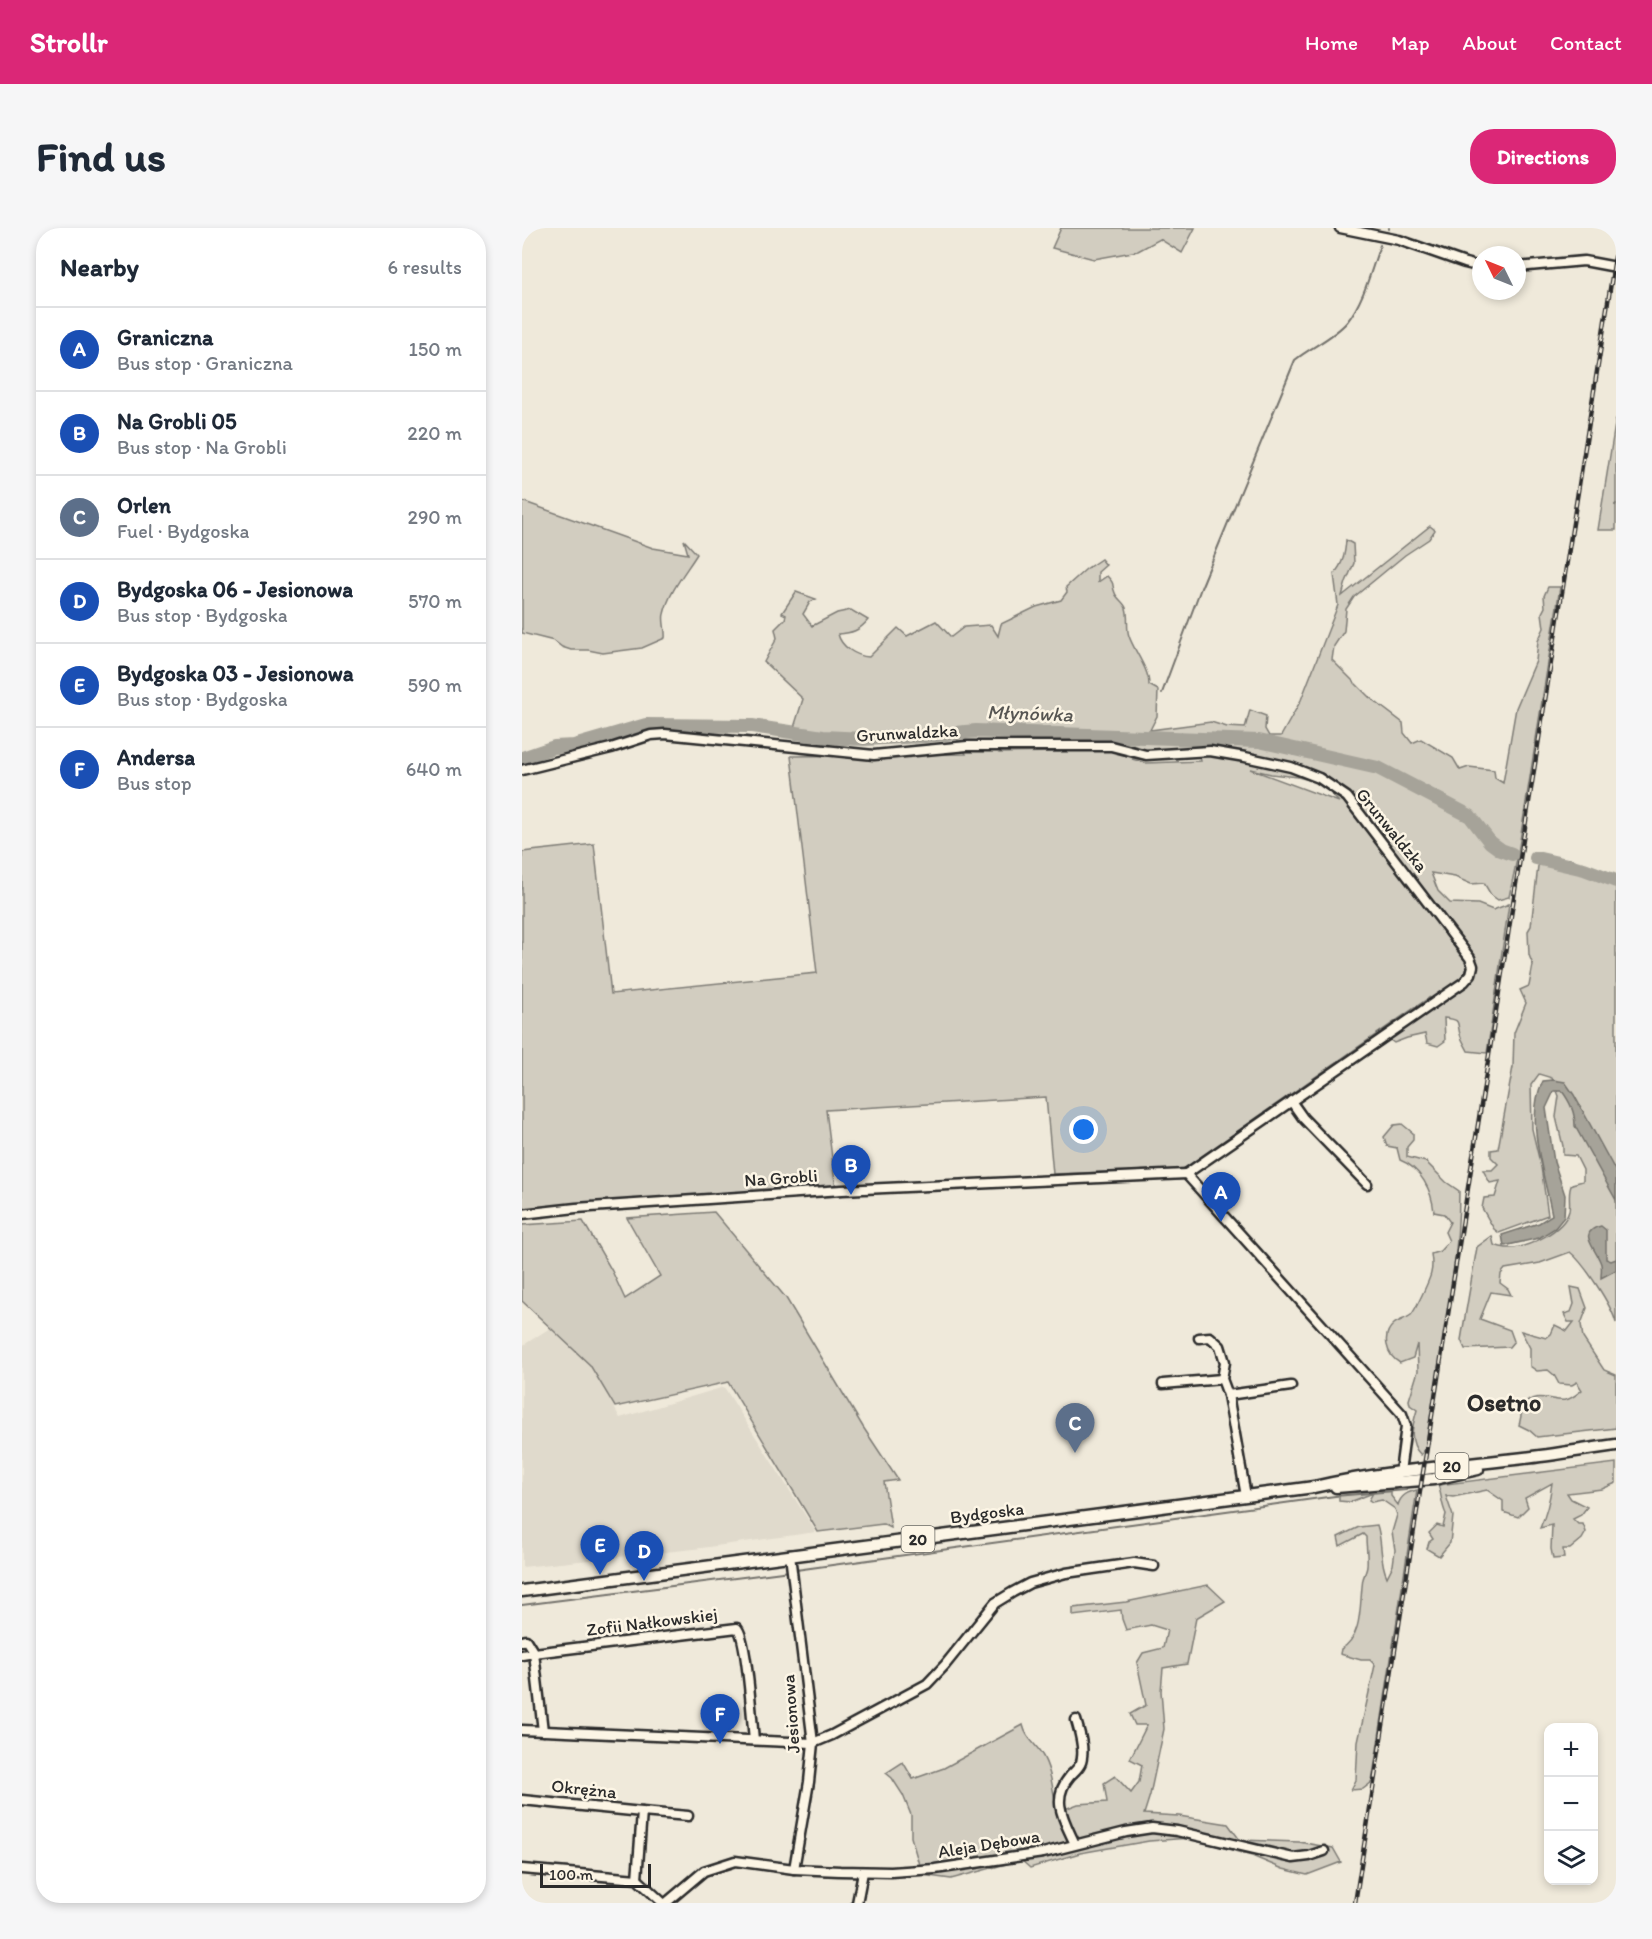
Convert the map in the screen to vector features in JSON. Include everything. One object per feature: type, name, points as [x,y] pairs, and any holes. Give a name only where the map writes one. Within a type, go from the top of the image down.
[{"type":"main road","name":"Bydgoska","points":[[1314,1487],[1351,1478],[1528,1458],[1616,1445]]},
{"type":"main road","name":"Bydgoska","points":[[522,1591],[1314,1487],[1434,1479],[1528,1458]]},
{"type":"street","points":[[1340,228],[1399,240],[1472,265]]},
{"type":"street","points":[[1526,266],[1584,261],[1616,267]]},
{"type":"street","name":"Grunwaldzka","points":[[522,770],[610,748],[651,735],[665,734],[874,755],[967,746],[1110,746],[1146,755],[1210,751],[1245,756],[1291,767],[1319,778],[1347,797],[1470,958],[1473,966],[1471,974],[1464,982],[1291,1101]]},
{"type":"street","points":[[1367,1184],[1303,1118],[1291,1101],[1186,1174],[1402,1414],[1406,1426],[1400,1472],[1387,1482]]},
{"type":"street","name":"Na Grobli","points":[[522,1214],[576,1208],[842,1190],[1186,1174]]},
{"type":"street","points":[[1199,1338],[1210,1337],[1220,1346],[1225,1362],[1222,1379],[1228,1395],[1246,1496]]},
{"type":"street","points":[[1163,1384],[1222,1379]]},
{"type":"street","points":[[1228,1395],[1291,1386]]},
{"type":"street","name":"Jesionowa","points":[[790,1555],[813,1743],[809,1782],[794,1869]]},
{"type":"street","points":[[522,1730],[813,1743],[927,1684],[995,1603],[1030,1583],[1066,1573],[1134,1563],[1154,1566]]},
{"type":"street","name":"Zofii Nałkowskiej","points":[[534,1653],[737,1628],[741,1632],[744,1651],[754,1740]]},
{"type":"street","points":[[522,1641],[526,1640],[534,1653],[543,1731]]},
{"type":"street","points":[[522,1656],[534,1653]]},
{"type":"street","points":[[1075,1844],[1063,1819],[1060,1801],[1061,1787],[1080,1766],[1083,1757],[1076,1720]]},
{"type":"street","name":"Okrężna","points":[[522,1800],[688,1816]]},
{"type":"street","points":[[637,1879],[642,1812]]},
{"type":"street","name":"Aleja Dębowa","points":[[664,1903],[704,1871],[735,1861],[794,1869],[863,1872],[935,1869],[1043,1853],[1152,1828],[1176,1831],[1293,1858],[1324,1851]]},
{"type":"street","points":[[522,1869],[637,1879],[664,1903]]},
{"type":"street","points":[[857,1903],[863,1872]]},
{"type":"shaded area","points":[[1061,228],[1195,228],[1182,253],[1160,239],[1138,251],[1094,259],[1052,248]]},
{"type":"shaded area","points":[[1616,418],[1616,530],[1598,530]]},
{"type":"shaded area","points":[[522,501],[653,548],[688,554],[684,540],[697,554],[666,606],[665,638],[642,648],[603,653],[571,650],[554,641],[522,633]]},
{"type":"shaded area","points":[[1430,526],[1435,530],[1429,539],[1405,555],[1354,597],[1346,609],[1344,631],[1334,646],[1332,660],[1369,697],[1403,723],[1404,733],[1412,743],[1421,739],[1453,758],[1460,770],[1469,767],[1494,770],[1495,778],[1503,783],[1516,708],[1536,661],[1538,641],[1544,628],[1542,613],[1545,607],[1544,596],[1548,587],[1560,587],[1509,897],[1498,900],[1491,895],[1484,883],[1471,884],[1455,877],[1431,873],[1438,891],[1450,903],[1478,904],[1493,910],[1509,904],[1487,1053],[1468,1051],[1459,1032],[1457,1021],[1444,1018],[1445,1041],[1438,1046],[1427,1043],[1425,1034],[1394,1043],[1386,1037],[1388,1032],[1430,997],[1183,1169],[1053,1174],[1046,1097],[826,1110],[836,1190],[522,1211],[522,852],[594,844],[611,994],[817,973],[791,756],[966,754],[956,737],[901,743],[856,743],[791,737],[803,699],[764,662],[777,638],[775,629],[785,619],[786,615],[782,613],[796,592],[816,599],[810,602],[803,614],[812,626],[837,613],[851,610],[868,620],[855,631],[838,634],[842,643],[850,650],[869,657],[898,628],[907,636],[936,621],[951,637],[964,627],[991,625],[998,636],[1001,624],[1036,607],[1061,600],[1067,592],[1066,587],[1101,559],[1106,565],[1098,572],[1098,582],[1107,576],[1116,595],[1124,604],[1129,636],[1147,673],[1149,685],[1158,690],[1157,716],[1150,730],[1211,722],[1227,727],[1245,728],[1250,710],[1266,716],[1265,729],[1269,736],[1281,736],[1301,700],[1338,605],[1334,574],[1343,558],[1346,540],[1353,544],[1354,563],[1342,596]],"holes":[[[1057,744],[1060,752],[1000,753],[1010,746]],[[1181,750],[1200,757],[1201,761],[1146,763],[1132,759],[1151,758]],[[1250,769],[1320,783],[1339,802]]]},
{"type":"shaded area","points":[[1548,857],[1570,859],[1616,875],[1616,1323],[1597,1285],[1583,1265],[1570,1252],[1540,1263],[1505,1269],[1501,1274],[1500,1283],[1508,1289],[1511,1295],[1491,1292],[1480,1319],[1510,1330],[1514,1341],[1509,1347],[1465,1349],[1461,1340],[1477,1247],[1492,1236],[1494,1245],[1516,1248],[1534,1242],[1552,1232],[1566,1218],[1569,1211],[1569,1194],[1572,1184],[1583,1181],[1583,1170],[1576,1156],[1563,1155],[1556,1117],[1559,1096],[1552,1078],[1539,1074],[1531,1085],[1532,1129],[1541,1167],[1548,1215],[1499,1233],[1494,1229],[1482,1208],[1484,1198],[1495,1197],[1500,1181],[1490,1183],[1483,1170],[1492,1170],[1498,1164],[1491,1157],[1491,1150],[1498,1149],[1513,1067],[1514,1033],[1526,1003],[1520,990],[1529,986],[1533,965],[1529,955],[1528,931],[1531,926],[1538,866]]},
{"type":"shaded area","points":[[1543,1081],[1565,1082],[1574,1095],[1616,1172],[1616,1200],[1575,1126],[1573,1112],[1567,1099],[1562,1091],[1554,1091],[1546,1108],[1554,1162],[1565,1195],[1564,1217],[1555,1228],[1539,1238],[1504,1246],[1502,1235],[1539,1223],[1552,1215],[1538,1147],[1535,1112]]},
{"type":"shaded area","points":[[1402,1124],[1413,1133],[1413,1140],[1407,1147],[1407,1157],[1426,1162],[1446,1182],[1459,1191],[1452,1288],[1425,1449],[1421,1455],[1413,1440],[1417,1410],[1410,1405],[1409,1400],[1418,1371],[1417,1344],[1413,1358],[1400,1363],[1391,1355],[1386,1339],[1394,1324],[1411,1315],[1416,1308],[1431,1273],[1431,1254],[1440,1251],[1449,1241],[1445,1232],[1450,1222],[1444,1214],[1434,1212],[1428,1188],[1419,1174],[1400,1160],[1397,1148],[1387,1146],[1384,1137],[1394,1125]]},
{"type":"shaded area","points":[[714,1212],[786,1298],[863,1427],[898,1480],[884,1482],[891,1528],[883,1524],[818,1532],[728,1382],[615,1407],[590,1365],[522,1301],[522,1225],[583,1221],[612,1271],[625,1299],[660,1276],[627,1218]]},
{"type":"shaded area","points":[[1601,1226],[1606,1230],[1606,1259],[1611,1261],[1616,1259],[1616,1270],[1601,1278],[1601,1264],[1590,1242],[1589,1232]]},
{"type":"shaded area","points":[[1571,1287],[1580,1289],[1587,1308],[1581,1324],[1583,1338],[1604,1370],[1616,1375],[1616,1428],[1537,1437],[1519,1425],[1523,1408],[1528,1401],[1538,1398],[1565,1400],[1582,1390],[1577,1382],[1572,1385],[1559,1384],[1548,1370],[1537,1371],[1530,1366],[1530,1348],[1521,1331],[1546,1338],[1551,1334],[1555,1325],[1567,1331],[1574,1322],[1568,1322],[1564,1314],[1571,1312],[1574,1304]]},
{"type":"shaded area","points":[[550,1328],[590,1365],[620,1418],[724,1387],[816,1532],[694,1549],[522,1567],[522,1346]]},
{"type":"shaded area","points":[[1616,1463],[1616,1483],[1602,1489],[1567,1493],[1571,1499],[1587,1507],[1581,1515],[1573,1519],[1578,1524],[1583,1524],[1586,1532],[1582,1539],[1570,1549],[1563,1549],[1564,1558],[1553,1559],[1552,1525],[1540,1528],[1548,1506],[1552,1483],[1525,1498],[1528,1507],[1518,1517],[1503,1512],[1503,1501],[1487,1490],[1453,1497],[1446,1496],[1453,1516],[1450,1543],[1439,1556],[1427,1549],[1429,1542],[1433,1539],[1429,1533],[1437,1525],[1443,1527],[1446,1514],[1438,1485]]},
{"type":"shaded area","points":[[1377,1485],[1402,1486],[1391,1492],[1391,1496],[1398,1505],[1405,1494],[1417,1490],[1372,1782],[1363,1789],[1351,1790],[1356,1780],[1358,1742],[1375,1665],[1370,1660],[1340,1654],[1341,1649],[1354,1636],[1357,1627],[1367,1559],[1366,1537],[1363,1534],[1340,1546],[1338,1537],[1359,1527],[1377,1525],[1387,1577],[1393,1565],[1395,1550],[1392,1532],[1397,1515],[1395,1509],[1382,1500],[1372,1502],[1369,1500],[1373,1493],[1350,1502],[1339,1501],[1339,1492],[1359,1491]]},
{"type":"shaded area","points":[[1208,1585],[1225,1601],[1196,1618],[1187,1664],[1163,1668],[1161,1691],[1164,1729],[1144,1814],[1179,1816],[1228,1824],[1240,1840],[1299,1842],[1333,1848],[1341,1862],[1307,1875],[1190,1838],[1149,1841],[1080,1853],[1030,1868],[1021,1860],[951,1879],[922,1875],[911,1837],[911,1815],[903,1795],[886,1773],[903,1762],[913,1779],[944,1768],[1023,1725],[1048,1767],[1057,1812],[1078,1804],[1107,1802],[1104,1783],[1115,1776],[1131,1793],[1139,1782],[1142,1765],[1130,1759],[1147,1725],[1135,1725],[1130,1714],[1146,1705],[1137,1663],[1143,1653],[1163,1648],[1167,1630],[1151,1625],[1126,1630],[1121,1610],[1073,1616],[1073,1608],[1126,1602]]},
{"type":"waterway","points":[[1162,693],[1201,588],[1295,360],[1335,333],[1353,314],[1363,295],[1380,245]]},
{"type":"waterway","name":"Młynówka","points":[[522,758],[554,747],[574,746],[646,725],[752,726],[823,737],[864,739],[976,731],[1259,741],[1378,768],[1470,816],[1490,842],[1512,854]]},
{"type":"waterway","name":"Młynówka","points":[[1536,858],[1584,869],[1616,881]]},
{"type":"waterway","points":[[796,1570],[1335,1496],[1406,1490]]},
{"type":"waterway","points":[[522,1605],[790,1571]]},
{"type":"railway","points":[[1355,1903],[1616,251]]},
{"type":"place","name":"Na Grobli 05","points":[[851,1195]]},
{"type":"place","name":"Graniczna","points":[[1221,1222]]},
{"type":"place","name":"Orlen","points":[[1075,1453]]},
{"type":"place","name":"Bydgoska 03 - Jesionowa","points":[[600,1575]]},
{"type":"place","name":"Bydgoska 06 - Jesionowa","points":[[644,1581]]},
{"type":"place","name":"Andersa","points":[[720,1744]]},
{"type":"district","name":"Osetno","points":[[1504,1403]]}]
